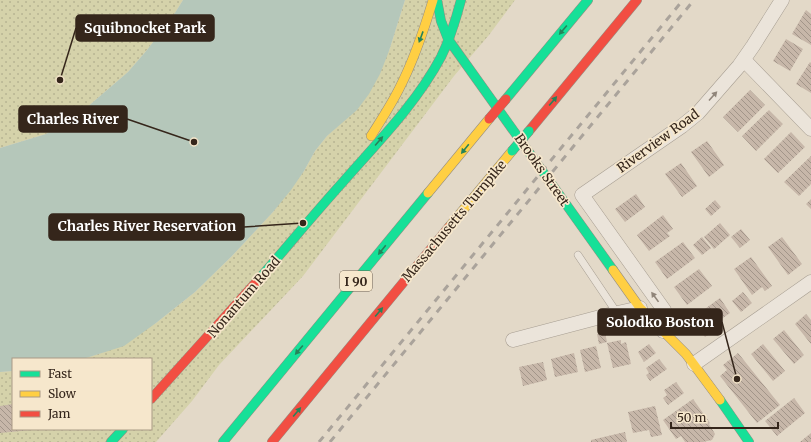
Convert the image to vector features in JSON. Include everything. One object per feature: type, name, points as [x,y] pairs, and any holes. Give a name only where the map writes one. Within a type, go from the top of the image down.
[{"type":"main road","name":"Nonantum Road","points":[[334,191],[384,114],[404,79],[421,38],[433,0]]},
{"type":"main road","name":"Brooks Street","points":[[437,0],[438,12],[448,40],[640,308],[694,364],[749,442]]},
{"type":"main road","name":"Nonantum Road","points":[[152,399],[263,276],[409,105],[436,65],[448,40],[461,0]]},
{"type":"main road","name":"I 90","points":[[223,442],[588,0]]},
{"type":"main road","name":"Massachusetts Turnpike","points":[[272,442],[637,0]]},
{"type":"main road","points":[[111,442],[122,430]]},
{"type":"street","name":"Riverview Road","points":[[582,195],[693,118],[724,85],[744,60],[782,0]]},
{"type":"street","points":[[744,60],[811,130]]},
{"type":"street","name":"Brooks Street","points":[[582,195],[664,310],[667,320],[663,332]]},
{"type":"street","points":[[694,364],[811,282]]},
{"type":"street","points":[[513,340],[640,308]]},
{"type":"lane","points":[[578,255],[618,314]]},
{"type":"shaded area","points":[[0,0],[183,0],[173,16],[128,72],[78,115],[46,134],[0,148]]},
{"type":"shaded area","points":[[183,0],[405,0],[389,51],[380,74],[369,94],[357,110],[327,136],[315,151],[291,190],[273,212],[232,256],[195,292],[124,346],[86,358],[12,358],[12,371],[0,372],[0,148],[46,134],[78,115],[128,72],[173,16]]},
{"type":"shaded area","points":[[405,0],[515,0],[489,35],[454,76],[303,276],[219,365],[192,401],[156,442],[0,442],[0,372],[12,371],[12,430],[152,430],[152,358],[86,358],[104,352],[156,323],[195,292],[232,256],[273,212],[304,171],[315,151],[327,136],[340,124],[389,51]]},
{"type":"building","points":[[806,10],[811,14],[811,45],[792,34]]},
{"type":"building","points":[[786,39],[803,49],[790,71],[773,61]]},
{"type":"building","points":[[810,62],[811,63],[811,93],[796,84]]},
{"type":"building","points":[[750,90],[765,105],[738,132],[723,117]]},
{"type":"building","points":[[769,110],[783,124],[756,151],[742,136]]},
{"type":"building","points":[[791,132],[805,147],[778,173],[764,159]]},
{"type":"building","points":[[707,141],[724,165],[709,177],[691,152]]},
{"type":"building","points":[[811,156],[811,184],[799,196],[784,182]]},
{"type":"building","points":[[681,163],[697,186],[682,197],[665,174]]},
{"type":"building","points":[[636,194],[645,207],[625,222],[615,209]]},
{"type":"building","points":[[811,199],[811,209],[806,204]]},
{"type":"building","points":[[715,200],[721,207],[711,216],[705,209]]},
{"type":"building","points":[[663,215],[673,229],[667,233],[670,236],[649,251],[637,235]]},
{"type":"building","points":[[720,223],[730,235],[714,249],[704,237]]},
{"type":"building","points":[[741,229],[750,240],[740,248],[731,237]]},
{"type":"building","points":[[702,237],[711,248],[702,255],[693,245]]},
{"type":"building","points":[[782,237],[802,264],[788,275],[768,247]]},
{"type":"building","points":[[683,242],[695,258],[667,279],[655,262]]},
{"type":"building","points":[[751,257],[772,286],[765,291],[762,287],[752,295],[734,269]]},
{"type":"building","points":[[699,269],[712,286],[687,305],[674,287]]},
{"type":"building","points":[[743,292],[752,303],[741,312],[732,301]]},
{"type":"building","points":[[720,298],[730,313],[717,322],[721,326],[705,337],[691,319]]},
{"type":"building","points":[[806,314],[811,320],[811,344],[795,324]]},
{"type":"building","points":[[784,330],[804,355],[794,364],[773,339]]},
{"type":"building","points":[[605,332],[607,342],[599,344],[597,334]]},
{"type":"building","points":[[621,340],[621,344],[626,342],[631,364],[613,368],[607,343]]},
{"type":"building","points":[[649,344],[656,353],[644,362],[638,352]]},
{"type":"building","points":[[763,344],[785,371],[773,381],[751,354]]},
{"type":"building","points":[[596,346],[601,368],[585,372],[580,350]]},
{"type":"building","points":[[574,353],[578,372],[555,377],[551,359]]},
{"type":"building","points":[[738,353],[780,405],[757,423],[720,376],[727,370],[723,365]]},
{"type":"building","points":[[659,359],[667,369],[650,381],[646,375],[649,373],[646,368]]},
{"type":"building","points":[[543,362],[547,380],[523,386],[519,367]]},
{"type":"building","points":[[676,382],[684,393],[668,405],[663,398],[667,395],[664,390]]},
{"type":"building","points":[[794,398],[805,413],[777,436],[765,421]]},
{"type":"building","points":[[693,399],[710,423],[709,424],[715,434],[712,440],[703,442],[685,442],[681,436],[676,439],[663,420]]},
{"type":"building","points":[[12,404],[12,430],[31,430],[0,433],[0,406]]},
{"type":"building","points":[[655,406],[662,435],[651,437],[649,430],[633,433],[628,412]]},
{"type":"building","points":[[625,432],[627,442],[591,442],[591,440]]},
{"type":"building","points":[[811,433],[811,442],[800,442]]},
{"type":"railway","points":[[319,442],[683,0]]},
{"type":"railway","points":[[330,442],[694,0]]},
{"type":"traffic: fast","points":[[437,0],[441,21],[448,39],[613,270]]},
{"type":"traffic: fast","points":[[259,279],[395,123],[420,91],[441,57],[461,0]]},
{"type":"traffic: fast","points":[[506,99],[588,0]]},
{"type":"traffic: fast","points":[[512,151],[529,131]]},
{"type":"traffic: fast","points":[[223,442],[428,193]]},
{"type":"traffic: fast","points":[[720,400],[749,442]]},
{"type":"traffic: fast","points":[[111,442],[122,430]]},
{"type":"traffic: slow","points":[[371,136],[393,101],[404,78],[418,45],[433,0]]},
{"type":"traffic: slow","points":[[428,193],[489,119]]},
{"type":"traffic: slow","points":[[449,227],[512,151]]},
{"type":"traffic: slow","points":[[613,270],[640,308],[686,354],[720,400]]},
{"type":"traffic: jam","points":[[529,131],[637,0]]},
{"type":"traffic: jam","points":[[489,119],[506,99]]},
{"type":"traffic: jam","points":[[272,442],[449,227]]},
{"type":"traffic: jam","points":[[152,398],[259,279]]},
{"type":"place","name":"Squibnocket Park","points":[[60,80]]},
{"type":"place","name":"Charles River","points":[[194,142]]},
{"type":"place","name":"Charles River Reservation","points":[[303,223]]},
{"type":"place","name":"Solodko Boston","points":[[737,379]]}]
